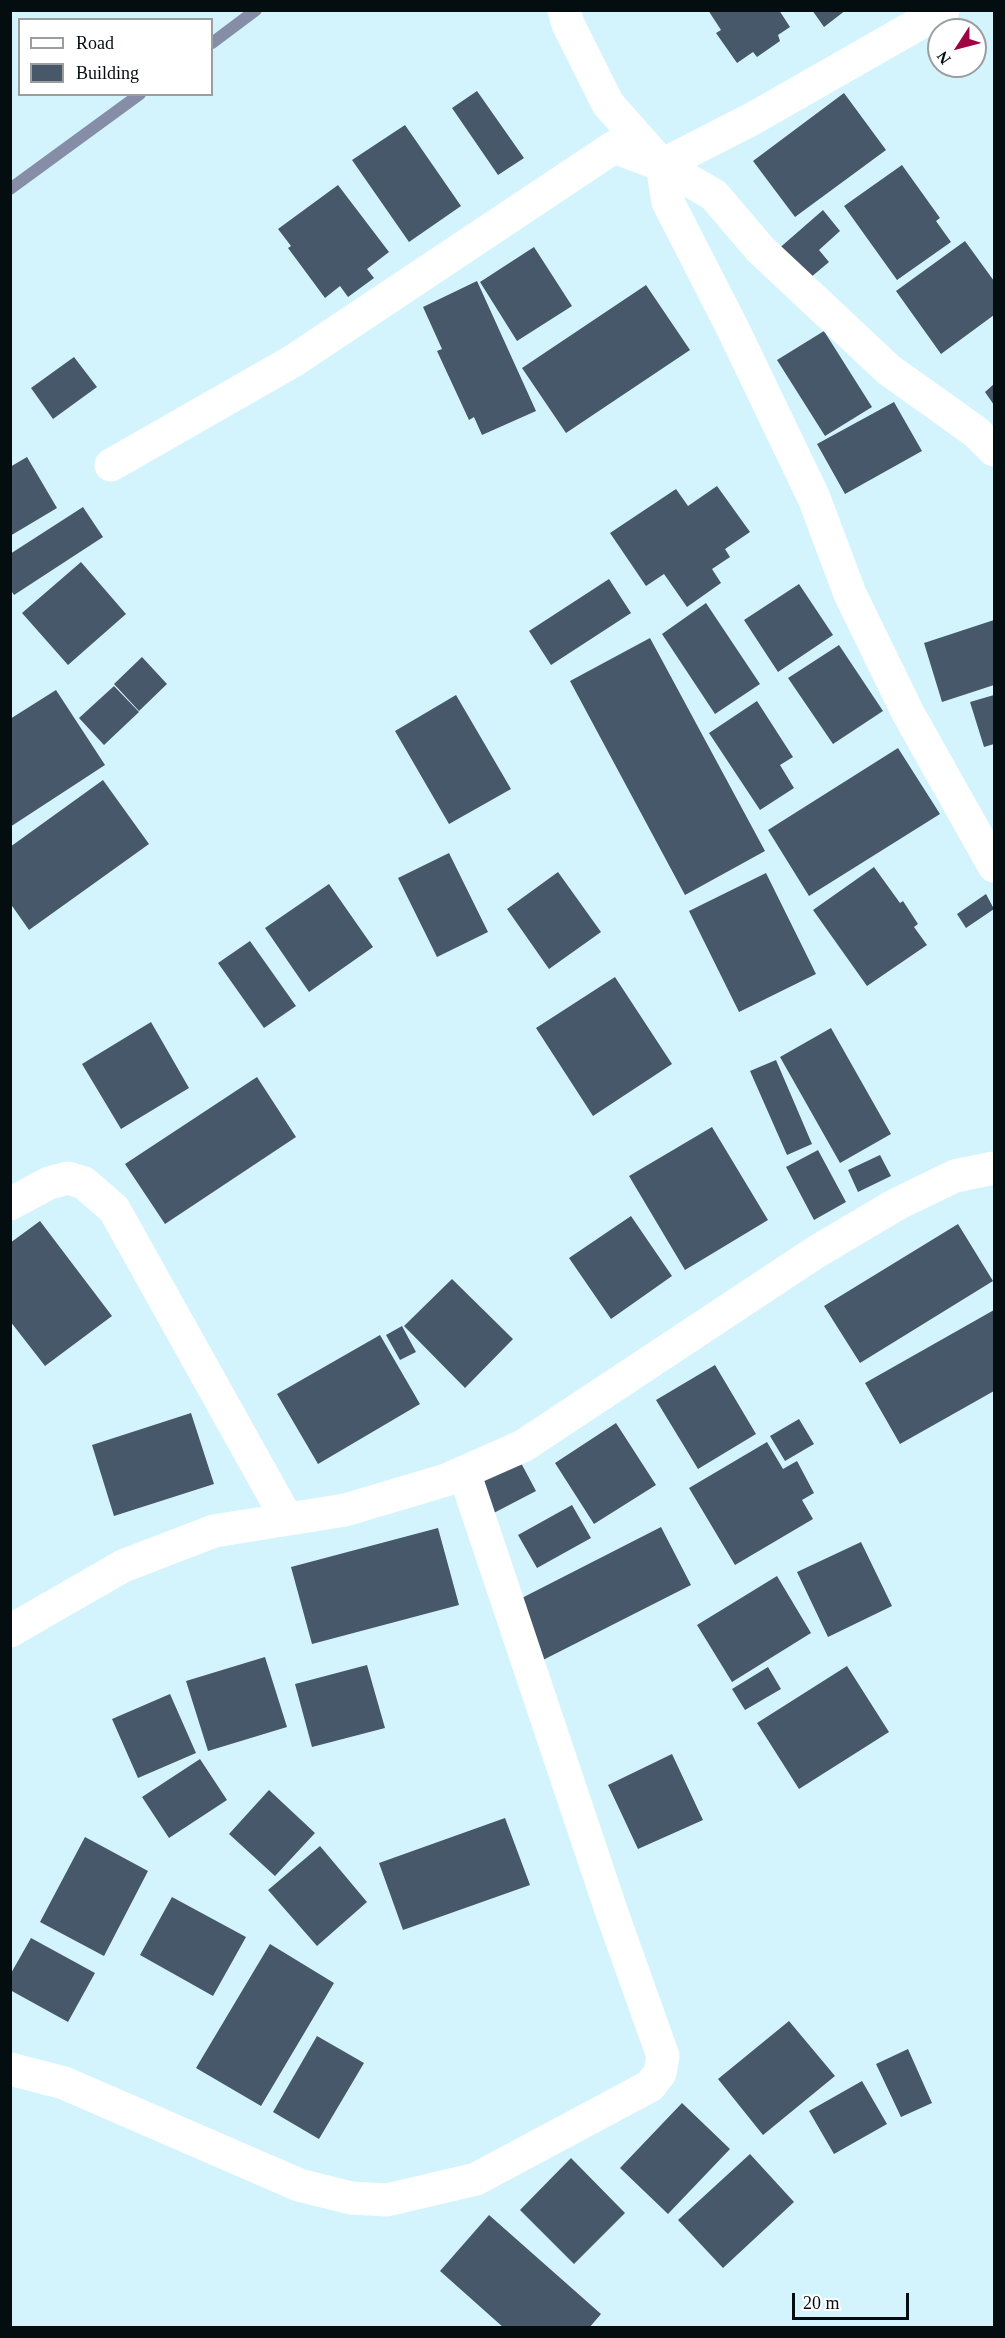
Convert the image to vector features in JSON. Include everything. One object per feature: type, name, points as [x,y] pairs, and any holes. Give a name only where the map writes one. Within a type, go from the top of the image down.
[{"type":"street","points":[[564,10],[568,24],[608,104],[662,165],[668,202],[733,328],[808,487],[850,594],[908,713],[994,866]]},
{"type":"street","points":[[662,165],[752,119],[943,10]]},
{"type":"street","points":[[111,465],[293,361],[614,147],[662,165],[714,195],[760,249],[889,370],[976,432],[994,450]]},
{"type":"street","points":[[10,1631],[123,1566],[214,1531],[345,1510],[446,1480],[523,1446],[816,1252],[897,1204],[956,1176],[994,1168]]},
{"type":"street","points":[[10,1204],[49,1183],[68,1178],[84,1183],[114,1209],[286,1519]]},
{"type":"street","points":[[10,2069],[64,2083],[299,2185],[351,2198],[387,2200],[476,2179],[650,2086],[660,2073],[663,2056],[612,1913],[464,1472]]},
{"type":"building","points":[[708,10],[779,10],[790,27],[778,35],[780,41],[757,57],[753,52],[737,63],[716,33],[721,30]]},
{"type":"building","points":[[812,10],[846,10],[824,27]]},
{"type":"building","points":[[477,91],[524,158],[498,175],[452,108]]},
{"type":"building","points":[[844,93],[886,150],[795,217],[753,161]]},
{"type":"building","points":[[405,125],[461,206],[409,242],[352,160]]},
{"type":"building","points":[[902,165],[940,218],[936,221],[951,242],[897,280],[844,206]]},
{"type":"building","points":[[338,185],[389,252],[367,269],[374,278],[348,297],[340,286],[325,298],[288,248],[291,246],[278,229]]},
{"type":"building","points":[[823,210],[840,231],[819,250],[829,262],[804,283],[776,251]]},
{"type":"building","points":[[965,241],[994,281],[994,315],[941,354],[896,291]]},
{"type":"building","points":[[534,247],[572,306],[517,341],[480,282]]},
{"type":"building","points":[[477,281],[536,411],[482,435],[474,417],[469,420],[437,351],[442,349],[423,307]]},
{"type":"building","points":[[646,285],[690,350],[566,433],[522,368]]},
{"type":"building","points":[[824,331],[872,407],[825,436],[777,360]]},
{"type":"building","points":[[74,357],[97,387],[53,419],[31,388]]},
{"type":"building","points":[[994,384],[994,405],[985,392]]},
{"type":"building","points":[[894,402],[922,451],[845,494],[817,444]]},
{"type":"building","points":[[27,457],[57,508],[10,536],[10,467]]},
{"type":"building","points":[[717,486],[750,532],[725,549],[730,557],[712,569],[721,583],[687,607],[664,574],[646,586],[610,533],[676,489],[688,506]]},
{"type":"building","points":[[83,507],[103,537],[14,595],[10,589],[10,554]]},
{"type":"building","points":[[81,562],[126,614],[68,665],[22,613]]},
{"type":"building","points":[[609,579],[631,613],[551,665],[529,631]]},
{"type":"building","points":[[799,584],[833,635],[778,672],[744,620]]},
{"type":"building","points":[[706,603],[760,684],[715,714],[662,634]]},
{"type":"building","points":[[994,620],[994,685],[942,702],[924,643]]},
{"type":"building","points":[[650,638],[765,851],[685,895],[570,681]]},
{"type":"building","points":[[839,645],[883,711],[833,744],[788,678]]},
{"type":"building","points":[[142,657],[167,684],[139,711],[114,684]]},
{"type":"building","points":[[114,686],[139,712],[104,745],[79,718]]},
{"type":"building","points":[[56,690],[105,765],[10,827],[10,719]]},
{"type":"building","points":[[456,695],[511,789],[449,824],[395,731]]},
{"type":"building","points":[[994,695],[994,744],[984,747],[970,702]]},
{"type":"building","points":[[757,701],[793,757],[780,765],[794,788],[760,810],[709,733]]},
{"type":"building","points":[[898,748],[940,814],[809,896],[768,830]]},
{"type":"building","points":[[103,780],[149,844],[29,930],[10,903],[10,847]]},
{"type":"building","points":[[449,853],[488,932],[437,957],[398,878]]},
{"type":"building","points":[[874,867],[900,903],[903,901],[918,924],[914,927],[927,945],[867,986],[813,910]]},
{"type":"building","points":[[558,872],[601,932],[549,969],[507,909]]},
{"type":"building","points":[[766,873],[816,974],[739,1012],[689,911]]},
{"type":"building","points":[[329,884],[373,947],[309,992],[265,928]]},
{"type":"building","points":[[986,894],[994,909],[966,928],[957,914]]},
{"type":"building","points":[[250,941],[296,1006],[264,1028],[218,963]]},
{"type":"building","points":[[615,977],[672,1064],[593,1116],[536,1028]]},
{"type":"building","points":[[151,1022],[189,1088],[121,1129],[82,1064]]},
{"type":"building","points":[[831,1028],[891,1134],[840,1163],[780,1057]]},
{"type":"building","points":[[776,1060],[812,1144],[787,1155],[750,1071]]},
{"type":"building","points":[[257,1077],[296,1137],[165,1224],[125,1164]]},
{"type":"building","points":[[712,1127],[768,1220],[685,1270],[629,1176]]},
{"type":"building","points":[[818,1150],[846,1202],[814,1220],[786,1167]]},
{"type":"building","points":[[880,1155],[891,1176],[858,1192],[848,1170]]},
{"type":"building","points":[[631,1216],[672,1276],[611,1319],[569,1258]]},
{"type":"building","points":[[40,1221],[112,1316],[45,1366],[10,1321],[10,1243]]},
{"type":"building","points":[[958,1224],[993,1281],[860,1363],[824,1306]]},
{"type":"building","points":[[452,1279],[513,1339],[465,1388],[404,1326]]},
{"type":"building","points":[[994,1310],[994,1391],[900,1444],[865,1383]]},
{"type":"building","points":[[402,1326],[416,1352],[400,1360],[386,1335]]},
{"type":"building","points":[[380,1335],[420,1404],[318,1464],[277,1394]]},
{"type":"building","points":[[715,1365],[756,1434],[698,1469],[656,1400]]},
{"type":"building","points":[[191,1413],[214,1484],[114,1516],[92,1445]]},
{"type":"building","points":[[799,1419],[814,1444],[785,1461],[770,1436]]},
{"type":"building","points":[[616,1423],[656,1485],[594,1524],[555,1463]]},
{"type":"building","points":[[767,1442],[783,1469],[797,1461],[814,1493],[802,1500],[813,1519],[735,1565],[689,1488]]},
{"type":"building","points":[[520,1461],[536,1491],[488,1516],[472,1486]]},
{"type":"building","points":[[572,1505],[591,1538],[537,1568],[518,1535]]},
{"type":"building","points":[[661,1527],[691,1585],[543,1660],[514,1602]]},
{"type":"building","points":[[438,1528],[459,1605],[312,1644],[291,1567]]},
{"type":"building","points":[[861,1542],[892,1606],[828,1637],[797,1572]]},
{"type":"building","points":[[777,1576],[811,1633],[732,1682],[697,1625]]},
{"type":"building","points":[[265,1657],[287,1727],[208,1751],[186,1681]]},
{"type":"building","points":[[367,1665],[385,1728],[312,1747],[295,1684]]},
{"type":"building","points":[[847,1666],[889,1732],[799,1789],[757,1723]]},
{"type":"building","points":[[768,1667],[781,1689],[745,1710],[732,1689]]},
{"type":"building","points":[[170,1694],[196,1753],[138,1778],[112,1719]]},
{"type":"building","points":[[672,1754],[703,1820],[638,1849],[608,1785]]},
{"type":"building","points":[[200,1759],[227,1800],[169,1838],[142,1797]]},
{"type":"building","points":[[269,1790],[315,1833],[275,1876],[229,1834]]},
{"type":"building","points":[[505,1818],[530,1885],[403,1930],[379,1863]]},
{"type":"building","points":[[85,1837],[148,1871],[104,1956],[40,1922]]},
{"type":"building","points":[[320,1846],[367,1902],[317,1946],[268,1890]]},
{"type":"building","points":[[172,1897],[246,1937],[213,1996],[140,1955]]},
{"type":"building","points":[[31,1938],[95,1973],[68,2022],[10,1990],[10,1975]]},
{"type":"building","points":[[270,1944],[334,1983],[261,2106],[196,2068]]},
{"type":"building","points":[[789,2021],[835,2076],[763,2135],[718,2079]]},
{"type":"building","points":[[317,2036],[364,2063],[319,2139],[273,2112]]},
{"type":"building","points":[[908,2049],[932,2103],[901,2117],[876,2064]]},
{"type":"building","points":[[862,2081],[887,2124],[834,2154],[809,2111]]},
{"type":"building","points":[[682,2103],[730,2149],[668,2214],[620,2168]]},
{"type":"building","points":[[750,2154],[794,2202],[723,2268],[678,2220]]},
{"type":"building","points":[[571,2158],[625,2213],[574,2264],[520,2210]]},
{"type":"building","points":[[489,2215],[601,2314],[589,2328],[504,2328],[440,2271]]},
{"type":"waterway","points":[[213,42],[256,10]]},
{"type":"waterway","points":[[10,189],[137,96]]}]
